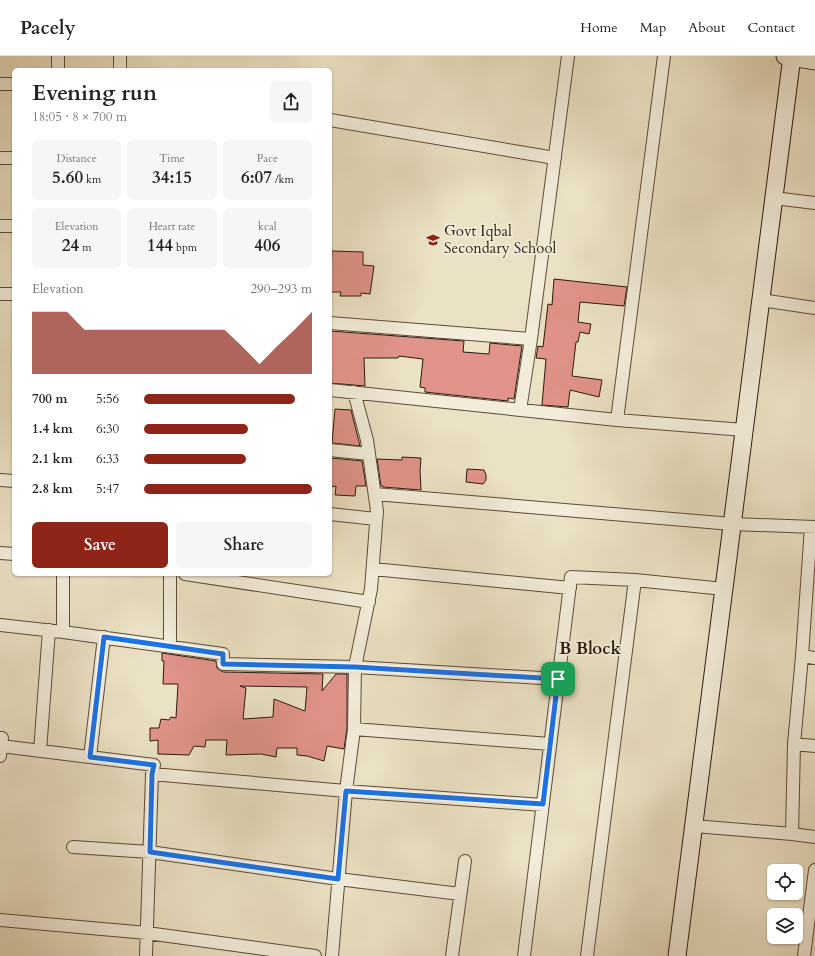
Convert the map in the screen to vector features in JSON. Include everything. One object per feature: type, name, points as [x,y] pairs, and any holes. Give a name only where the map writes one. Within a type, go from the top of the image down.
[{"type":"street","points":[[58,56],[58,68]]},
{"type":"street","points":[[120,56],[120,68]]},
{"type":"street","points":[[520,410],[531,339],[568,56]]},
{"type":"street","points":[[617,420],[664,56]]},
{"type":"street","points":[[677,956],[774,198],[790,56],[815,60]]},
{"type":"street","points":[[0,84],[12,84]]},
{"type":"street","points":[[332,120],[555,158]]},
{"type":"street","points":[[0,158],[12,158]]},
{"type":"street","points":[[774,198],[815,203]]},
{"type":"street","points":[[0,226],[12,226]]},
{"type":"street","points":[[0,294],[12,294]]},
{"type":"street","points":[[761,300],[815,308]]},
{"type":"street","points":[[332,323],[531,339]]},
{"type":"street","points":[[332,390],[617,420],[744,430]]},
{"type":"street","points":[[332,956],[346,791],[354,729],[355,667],[369,602],[377,511],[367,440],[354,392]]},
{"type":"street","points":[[332,450],[369,454]]},
{"type":"street","points":[[0,480],[12,481]]},
{"type":"street","points":[[375,494],[732,524],[813,527],[811,574],[794,744],[792,834]]},
{"type":"street","points":[[332,514],[376,519]]},
{"type":"street","points":[[0,553],[12,554]]},
{"type":"street","points":[[373,569],[570,588]]},
{"type":"street","points":[[63,576],[63,632]]},
{"type":"street","points":[[170,576],[170,646]]},
{"type":"street","points":[[198,576],[369,602]]},
{"type":"street","points":[[524,956],[571,577],[635,580],[724,588]]},
{"type":"street","points":[[587,956],[635,580]]},
{"type":"street","points":[[0,626],[49,630],[223,654],[223,664],[355,667],[558,679]]},
{"type":"street","points":[[40,751],[49,630]]},
{"type":"street","points":[[90,757],[104,637]]},
{"type":"street","points":[[802,656],[815,658]]},
{"type":"street","points":[[354,729],[550,744]]},
{"type":"street","points":[[794,744],[815,746]]},
{"type":"street","points":[[0,747],[154,765],[152,774],[146,956]]},
{"type":"street","points":[[152,774],[346,791],[543,804]]},
{"type":"street","points":[[694,826],[815,837]]},
{"type":"street","points":[[73,847],[150,852],[338,879],[460,894]]},
{"type":"street","points":[[452,956],[465,862]]},
{"type":"street","points":[[804,956],[815,870]]},
{"type":"street","points":[[0,920],[147,933],[315,956]]},
{"type":"building","points":[[332,251],[363,252],[363,265],[374,266],[370,294],[361,293],[361,296],[340,296],[341,292],[332,292]]},
{"type":"building","points":[[554,279],[627,287],[624,306],[580,302],[578,322],[591,324],[589,334],[580,332],[578,342],[576,342],[572,376],[602,380],[599,397],[570,390],[568,407],[542,405],[546,359],[536,358],[538,346],[543,347],[548,304],[552,305]]},
{"type":"building","points":[[332,331],[464,341],[463,352],[489,354],[490,343],[522,346],[514,399],[508,398],[508,401],[425,392],[425,388],[420,387],[423,359],[399,356],[398,358],[364,358],[365,386],[332,383]]},
{"type":"building","points":[[335,409],[351,410],[360,446],[332,443]]},
{"type":"building","points":[[402,457],[421,458],[421,490],[381,486],[377,459],[402,460]]},
{"type":"building","points":[[332,458],[362,461],[366,486],[356,486],[355,496],[335,495],[336,486],[332,487]]},
{"type":"building","points":[[467,469],[484,470],[486,480],[483,484],[466,482]]},
{"type":"building","points":[[162,653],[216,661],[217,668],[223,672],[323,674],[322,691],[336,674],[347,674],[347,728],[344,749],[327,746],[324,761],[297,755],[297,748],[277,748],[276,757],[261,754],[226,755],[227,740],[206,740],[205,747],[194,746],[189,755],[158,754],[158,740],[150,741],[150,728],[159,728],[161,719],[169,720],[171,717],[176,718],[178,684],[163,684],[164,661],[162,661]],"holes":[[[240,686],[307,687],[305,711],[274,699],[273,717],[243,719],[246,688]]]},
{"type":"place","name":"Govt Iqbal Secondary School","points":[[433,240]]},
{"type":"district","name":"B Block","points":[[590,648]]},
{"type":"route","points":[[104,637],[223,654],[223,664],[355,667],[558,679],[543,804],[346,791],[338,879],[150,852],[152,774],[154,765],[90,757],[104,637]]}]
